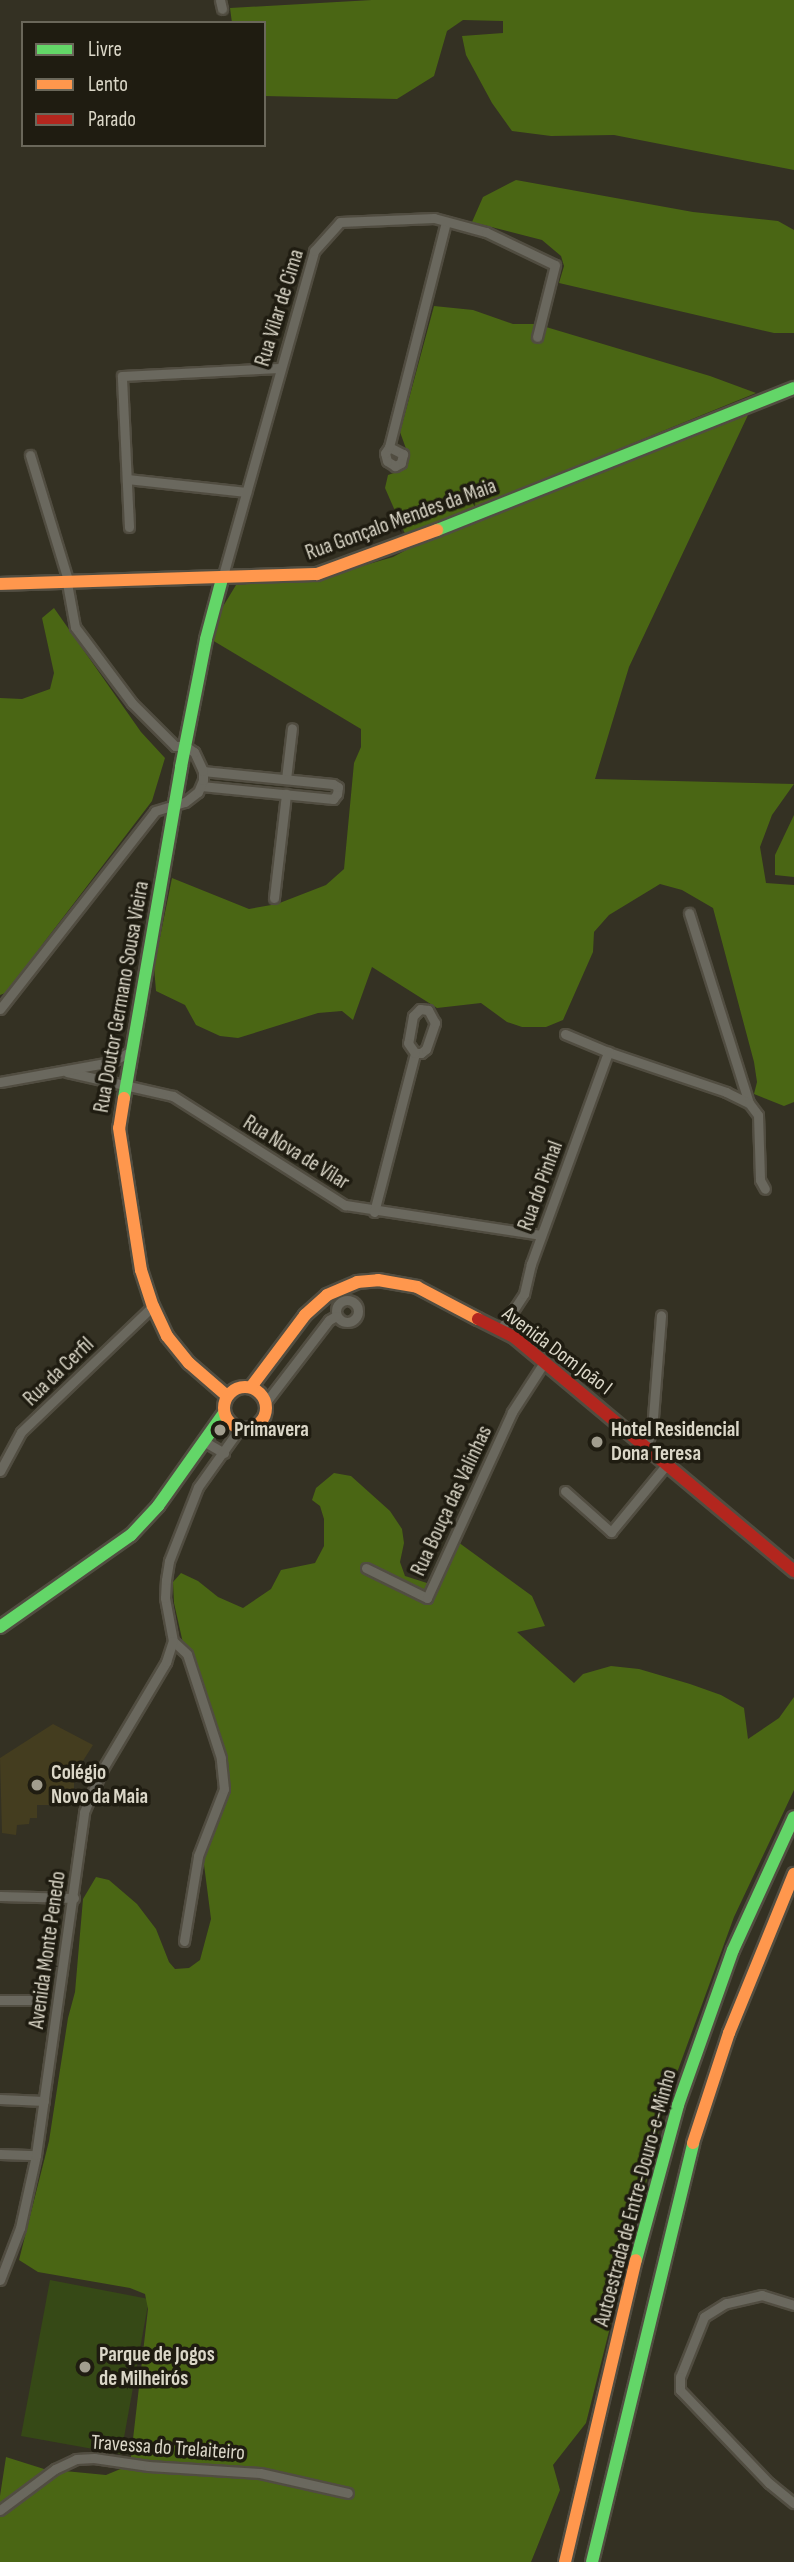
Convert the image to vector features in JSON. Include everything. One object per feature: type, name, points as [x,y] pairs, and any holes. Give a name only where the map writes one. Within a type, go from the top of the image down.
[{"type":"main road","name":"Rua Gonçalo Mendes da Maia","points":[[0,584],[317,574],[794,388]]},
{"type":"main road","name":"Rua Doutor Germano Sousa Vieira","points":[[222,579],[186,746],[124,1083],[119,1128],[141,1270],[152,1306],[167,1336],[189,1363],[227,1396]]},
{"type":"main road","name":"Avenida Dom João I","points":[[251,1387],[305,1315],[327,1295],[357,1282],[379,1280],[417,1287],[501,1329],[544,1361],[794,1572]]},
{"type":"main road","points":[[0,1627],[119,1547],[146,1521],[224,1413],[227,1396],[237,1388],[251,1387],[263,1395],[266,1402],[267,1410],[260,1423],[247,1429],[233,1425],[224,1413]]},
{"type":"main road","name":"Autoestrada de Entre-Douro-e-Minho","points":[[565,2562],[638,2251],[678,2105],[733,1950],[794,1817]]},
{"type":"main road","name":"Autoestrada de Entre-Douro-e-Minho","points":[[592,2562],[689,2157],[743,1995],[794,1874]]},
{"type":"street","name":"Rua Vilar de Cima","points":[[222,579],[279,368],[314,251],[340,222],[434,218],[486,232],[555,265],[537,337]]},
{"type":"street","points":[[389,447],[446,222]]},
{"type":"street","points":[[129,527],[122,376],[279,368]]},
{"type":"street","points":[[0,1009],[155,811],[185,802],[201,786],[203,771],[194,752],[186,746],[176,746],[132,703],[75,627],[68,583],[30,454]]},
{"type":"street","points":[[127,479],[246,492]]},
{"type":"street","points":[[286,779],[292,728]]},
{"type":"street","points":[[201,786],[333,799],[338,788],[333,784],[203,771]]},
{"type":"street","points":[[274,898],[286,794]]},
{"type":"street","points":[[690,913],[749,1103],[758,1115],[760,1180],[765,1189]]},
{"type":"street","points":[[374,1212],[415,1053],[408,1043],[413,1016],[420,1009],[428,1010],[435,1023],[424,1051],[415,1053]]},
{"type":"street","points":[[565,1034],[608,1052],[726,1092],[749,1103]]},
{"type":"street","points":[[0,1082],[111,1062],[132,1051]]},
{"type":"street","name":"Rua do Pinhal","points":[[501,1329],[524,1294],[541,1236],[608,1052]]},
{"type":"street","name":"Rua Nova de Vilar","points":[[67,1072],[173,1096],[345,1205],[374,1212],[541,1236]]},
{"type":"street","name":"Rua da Cerfil","points":[[0,1471],[21,1432],[152,1306]]},
{"type":"street","points":[[646,1446],[652,1430],[662,1315]]},
{"type":"street","points":[[266,1402],[329,1320],[337,1316]]},
{"type":"street","name":"Rua Bouça das Valinhas","points":[[366,1568],[426,1598],[512,1412],[544,1361]]},
{"type":"street","points":[[184,1941],[198,1856],[224,1789],[220,1758],[187,1654],[173,1641],[165,1598],[169,1561],[198,1488],[240,1428]]},
{"type":"street","points":[[205,1441],[225,1453]]},
{"type":"street","points":[[565,1491],[611,1532],[667,1464]]},
{"type":"street","name":"Avenida Monte Penedo","points":[[0,2280],[20,2228],[36,2155],[74,1898],[80,1838],[91,1794],[166,1662],[173,1641]]},
{"type":"street","points":[[0,1896],[74,1898]]},
{"type":"street","points":[[0,2000],[42,2000]]},
{"type":"street","points":[[0,2099],[44,2101]]},
{"type":"street","points":[[0,2154],[36,2155]]},
{"type":"street","points":[[794,2305],[762,2295],[726,2303],[704,2317],[680,2377],[680,2390],[769,2483],[794,2503]]},
{"type":"street","name":"Travessa do Trelaiteiro","points":[[0,2510],[55,2469],[76,2459],[94,2458],[148,2466],[260,2473],[348,2493]]},
{"type":"shaded area","name":"Colégio Novo da Maia","points":[[53,1724],[93,1745],[74,1775],[74,1794],[63,1798],[63,1805],[37,1805],[37,1818],[30,1818],[29,1824],[17,1825],[16,1835],[2,1833],[0,1758]]},
{"type":"green space","points":[[372,0],[794,0],[794,170],[614,135],[551,136],[512,131],[492,103],[466,55],[462,36],[503,33],[503,21],[463,20],[447,31],[434,76],[397,99],[266,96],[266,21],[232,21],[230,8]]},
{"type":"green space","points":[[516,180],[693,212],[778,221],[794,230],[794,333],[774,333],[559,283],[564,266],[561,256],[542,240],[472,222],[483,197]]},
{"type":"green space","points":[[434,306],[473,310],[513,324],[536,324],[710,376],[756,393],[406,536],[385,488],[388,475],[402,470],[409,457],[400,432]]},
{"type":"green space","points":[[748,415],[629,667],[595,779],[794,784],[772,815],[760,847],[766,883],[794,885],[794,1102],[784,1106],[754,1094],[757,1082],[754,1062],[713,908],[682,890],[660,884],[609,915],[594,932],[593,952],[563,1020],[546,1027],[522,1027],[507,1022],[481,1003],[437,1008],[372,967],[353,1020],[342,1011],[318,1013],[238,1038],[220,1036],[196,1025],[185,1005],[156,991],[154,967],[172,878],[249,909],[277,904],[326,885],[344,869],[354,763],[361,747],[361,729],[212,640],[219,613],[236,585],[324,577],[393,557],[423,541]]},
{"type":"green space","points":[[54,608],[141,732],[165,758],[152,801],[42,945],[13,990],[0,995],[0,698],[22,699],[50,689],[54,673],[42,618]]},
{"type":"green space","points":[[794,815],[794,877],[775,875],[775,855]]},
{"type":"green space","points":[[334,1473],[351,1476],[390,1511],[402,1529],[404,1543],[400,1562],[405,1576],[427,1583],[437,1576],[451,1548],[458,1542],[532,1596],[545,1626],[517,1632],[574,1683],[583,1674],[611,1666],[639,1669],[690,1684],[721,1695],[744,1708],[748,1739],[779,1718],[794,1697],[794,1790],[734,1917],[667,2100],[586,2423],[553,2465],[560,2490],[531,2562],[0,2562],[0,2496],[6,2457],[44,2469],[106,2475],[130,2465],[148,2309],[145,2294],[130,2288],[38,2272],[19,2260],[49,2141],[68,2018],[75,1992],[83,1899],[96,1877],[109,1880],[137,1904],[156,1929],[169,1962],[175,1969],[189,1968],[200,1960],[211,1919],[201,1841],[225,1768],[223,1745],[187,1661],[174,1603],[173,1582],[181,1573],[198,1581],[218,1597],[243,1608],[271,1589],[281,1570],[315,1563],[324,1546],[324,1519],[320,1506],[312,1500],[316,1488]]},
{"type":"green space","name":"Parque de Jogos de Milheirós","points":[[50,2280],[149,2299],[121,2454],[21,2436]]},
{"type":"traffic: fast","points":[[437,530],[794,388]]},
{"type":"traffic: fast","points":[[124,1098],[181,767],[206,639],[222,579]]},
{"type":"traffic: fast","points":[[0,1627],[131,1535],[158,1506],[224,1413]]},
{"type":"traffic: fast","points":[[636,2260],[678,2105],[733,1950],[794,1817]]},
{"type":"traffic: fast","points":[[592,2562],[693,2143]]},
{"type":"traffic: slow","points":[[0,584],[317,574],[437,530]]},
{"type":"traffic: slow","points":[[124,1098],[119,1128],[141,1270],[153,1306],[167,1336],[189,1363],[227,1396]]},
{"type":"traffic: slow","points":[[251,1387],[305,1315],[327,1295],[357,1282],[378,1280],[417,1287],[478,1319]]},
{"type":"traffic: slow","points":[[245,1387],[260,1393],[266,1408],[260,1423],[245,1429],[230,1423],[224,1408],[230,1393],[245,1387]]},
{"type":"traffic: slow","points":[[693,2143],[729,2033],[794,1874]]},
{"type":"traffic: slow","points":[[565,2562],[636,2260]]},
{"type":"traffic: jam","points":[[478,1319],[514,1337],[794,1571]]},
{"type":"place","name":"Primavera","points":[[220,1430]]},
{"type":"place","name":"Hotel Residencial Dona Teresa","points":[[597,1442]]},
{"type":"place","name":"Colégio Novo da Maia","points":[[37,1785]]},
{"type":"place","name":"Parque de Jogos de Milheirós","points":[[85,2367]]}]
